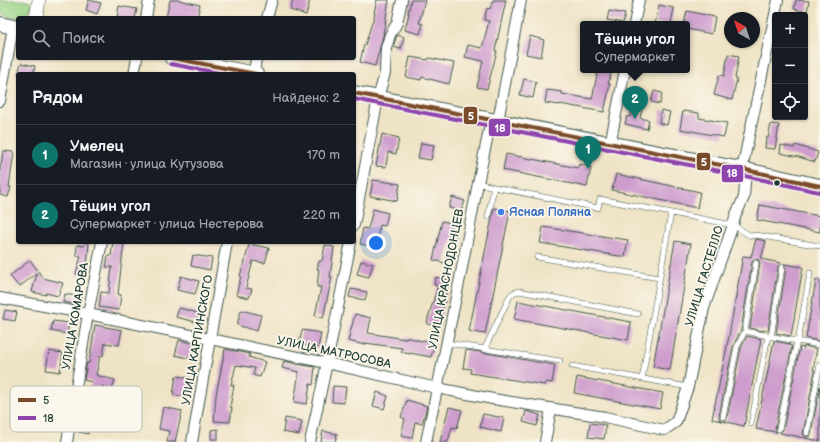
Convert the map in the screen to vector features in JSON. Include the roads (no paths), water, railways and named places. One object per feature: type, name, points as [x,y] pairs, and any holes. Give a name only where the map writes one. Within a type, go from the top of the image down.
[{"type":"main road","points":[[182,60],[245,72]]},
{"type":"main road","points":[[356,93],[820,186]]},
{"type":"street","points":[[36,16],[39,0]]},
{"type":"street","points":[[146,16],[149,0]]},
{"type":"street","points":[[268,16],[272,0]]},
{"type":"street","points":[[356,214],[378,98],[385,73],[386,48],[390,35],[397,22],[402,0]]},
{"type":"street","name":"УЛИЦА КРАСНОДОНЦЕВ","points":[[426,442],[478,183],[495,121],[521,0]]},
{"type":"street","points":[[635,21],[639,0]]},
{"type":"street","name":"УЛИЦА ГАСТЕЛЛО","points":[[664,430],[676,422],[688,387],[704,308],[736,214],[744,197],[744,170],[778,0]]},
{"type":"street","points":[[0,101],[10,26]]},
{"type":"street","points":[[134,72],[137,60]]},
{"type":"street","points":[[255,72],[256,60]]},
{"type":"street","points":[[610,144],[624,73]]},
{"type":"street","name":"УЛИЦА КОМАРОВА","points":[[76,386],[102,244]]},
{"type":"street","name":"УЛИЦА КАРПИНСКОГО","points":[[192,442],[227,244]]},
{"type":"street","points":[[310,442],[351,244]]},
{"type":"street","name":"УЛИЦА МАТРОСОВА","points":[[0,298],[88,314],[327,363],[437,388],[493,399],[604,417],[664,430]]},
{"type":"street","points":[[545,442],[551,408]]},
{"type":"street","name":"УЛИЦА КОМАРОВА","points":[[67,442],[69,432]]},
{"type":"lane","points":[[478,183],[598,208],[600,199],[733,225],[751,236],[756,235],[820,246]]},
{"type":"lane","points":[[488,217],[494,187]]},
{"type":"lane","points":[[642,379],[671,213]]},
{"type":"lane","points":[[537,257],[659,278]]},
{"type":"lane","points":[[723,417],[737,347],[745,331],[756,263]]},
{"type":"lane","points":[[751,424],[770,337],[782,267]]},
{"type":"lane","points":[[779,429],[810,273]]},
{"type":"lane","points":[[484,350],[510,296],[513,293],[520,291],[638,314]]},
{"type":"lane","points":[[745,331],[770,337],[820,345]]},
{"type":"lane","points":[[446,343],[560,361]]},
{"type":"lane","points":[[807,433],[820,364]]},
{"type":"lane","points":[[572,366],[688,387]]},
{"type":"place","name":"Тёщин угол","points":[[635,119]]},
{"type":"place","name":"Умелец","points":[[588,169]]},
{"type":"place","name":"Ясная Поляна","points":[[501,212]]}]
